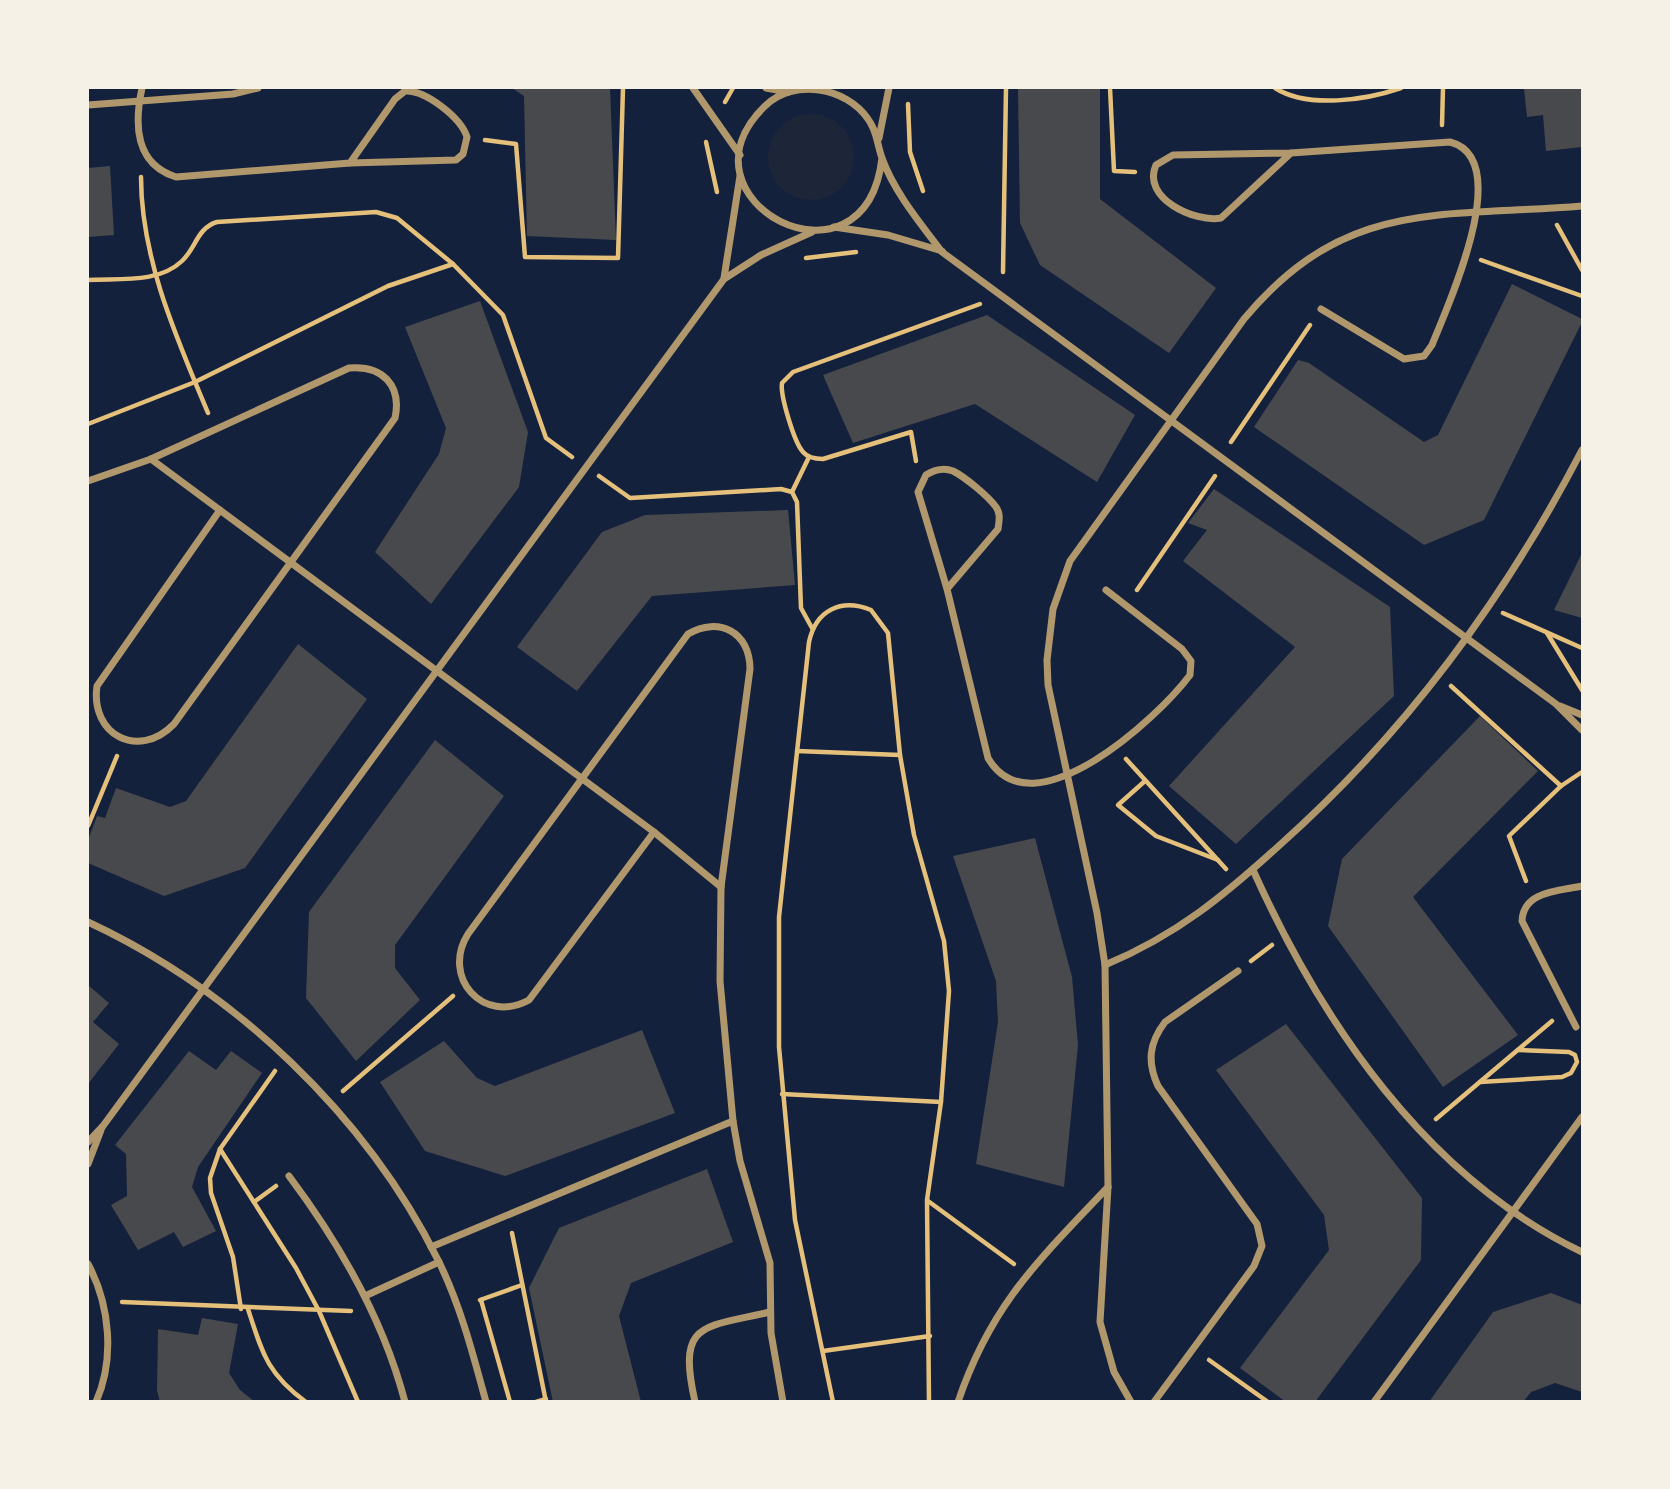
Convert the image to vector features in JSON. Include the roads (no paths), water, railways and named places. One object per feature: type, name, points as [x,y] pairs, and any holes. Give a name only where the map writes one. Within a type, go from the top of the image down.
[{"type":"street","points":[[142,88],[138,104],[142,151],[155,168],[176,177],[350,163],[456,160],[463,154],[467,137],[458,122],[421,93],[405,91],[395,99],[350,163]]},
{"type":"street","points":[[88,105],[138,104],[233,94],[258,88]]},
{"type":"street","points":[[693,88],[740,155]]},
{"type":"street","points":[[766,88],[789,92]]},
{"type":"street","points":[[88,1142],[205,991],[435,670],[724,279],[778,246],[834,227],[855,216],[870,199],[880,177],[882,158],[878,138],[868,118],[852,102],[832,92],[810,88],[789,92],[770,102],[755,116],[744,134],[740,155],[724,279]]},
{"type":"street","points":[[878,138],[888,88]]},
{"type":"street","points":[[1292,153],[1227,214],[1213,219],[1164,200],[1152,184],[1152,174],[1164,158],[1174,155],[1292,153],[1442,142],[1457,144],[1472,157],[1476,167],[1476,211],[1467,255],[1432,345],[1418,359],[1404,359],[1321,309]]},
{"type":"street","points":[[882,158],[909,206],[942,252],[1468,638],[1556,704],[1583,730]]},
{"type":"street","points":[[740,169],[746,189],[758,207],[775,221],[794,229],[816,231]]},
{"type":"street","points":[[1131,1402],[1114,1372],[1100,1322],[1108,1187],[1105,965],[1097,913],[1048,685],[1047,660],[1054,609],[1070,561],[1244,319],[1269,289],[1298,264],[1331,244],[1366,228],[1404,218],[1476,211],[1583,206]]},
{"type":"street","points":[[834,227],[888,235],[942,252]]},
{"type":"street","points":[[88,481],[151,459],[349,368],[377,370],[388,378],[395,391],[398,404],[395,418],[174,724],[166,732],[146,741],[124,739],[103,723],[95,699],[97,686],[220,510]]},
{"type":"street","points":[[1105,965],[1169,935],[1239,882],[1345,783],[1440,676],[1468,638],[1539,529],[1583,450]]},
{"type":"street","points":[[151,459],[654,832],[721,887]]},
{"type":"street","points":[[947,589],[998,529],[1000,518],[997,508],[953,471],[934,470],[920,483],[918,492],[947,589],[988,758],[996,771],[1021,785],[1036,785],[1115,748],[1185,681],[1191,668],[1191,661],[1182,649],[1106,590]]},
{"type":"street","points":[[654,832],[529,1000],[516,1007],[501,1009],[475,997],[458,964],[462,943],[688,634],[712,625],[737,633],[746,643],[750,669],[721,887],[723,1028],[740,1161],[770,1263],[770,1312],[783,1402]]},
{"type":"street","points":[[1556,704],[1583,715]]},
{"type":"street","points":[[1253,870],[1284,936],[1352,1047],[1422,1131],[1470,1178],[1512,1212],[1583,1252]]},
{"type":"street","points":[[1576,1027],[1522,921],[1522,912],[1532,898],[1583,886]]},
{"type":"street","points":[[88,922],[162,962],[205,991],[285,1058],[329,1103],[367,1148],[439,1262],[458,1308],[486,1402]]},
{"type":"street","points":[[1154,1402],[1254,1266],[1262,1246],[1257,1224],[1158,1086],[1152,1073],[1152,1046],[1165,1022],[1238,971]]},
{"type":"street","points":[[1374,1402],[1583,1117]]},
{"type":"street","points":[[431,1247],[733,1121]]},
{"type":"street","points":[[88,1164],[103,1126]]},
{"type":"street","points":[[289,1176],[343,1254],[365,1296],[405,1402]]},
{"type":"street","points":[[957,1402],[984,1336],[1026,1273],[1108,1187]]},
{"type":"street","points":[[365,1296],[439,1262]]},
{"type":"street","points":[[88,1264],[103,1301],[108,1333],[107,1366],[98,1400]]},
{"type":"street","points":[[695,1402],[687,1362],[693,1341],[709,1327],[770,1312]]}]
